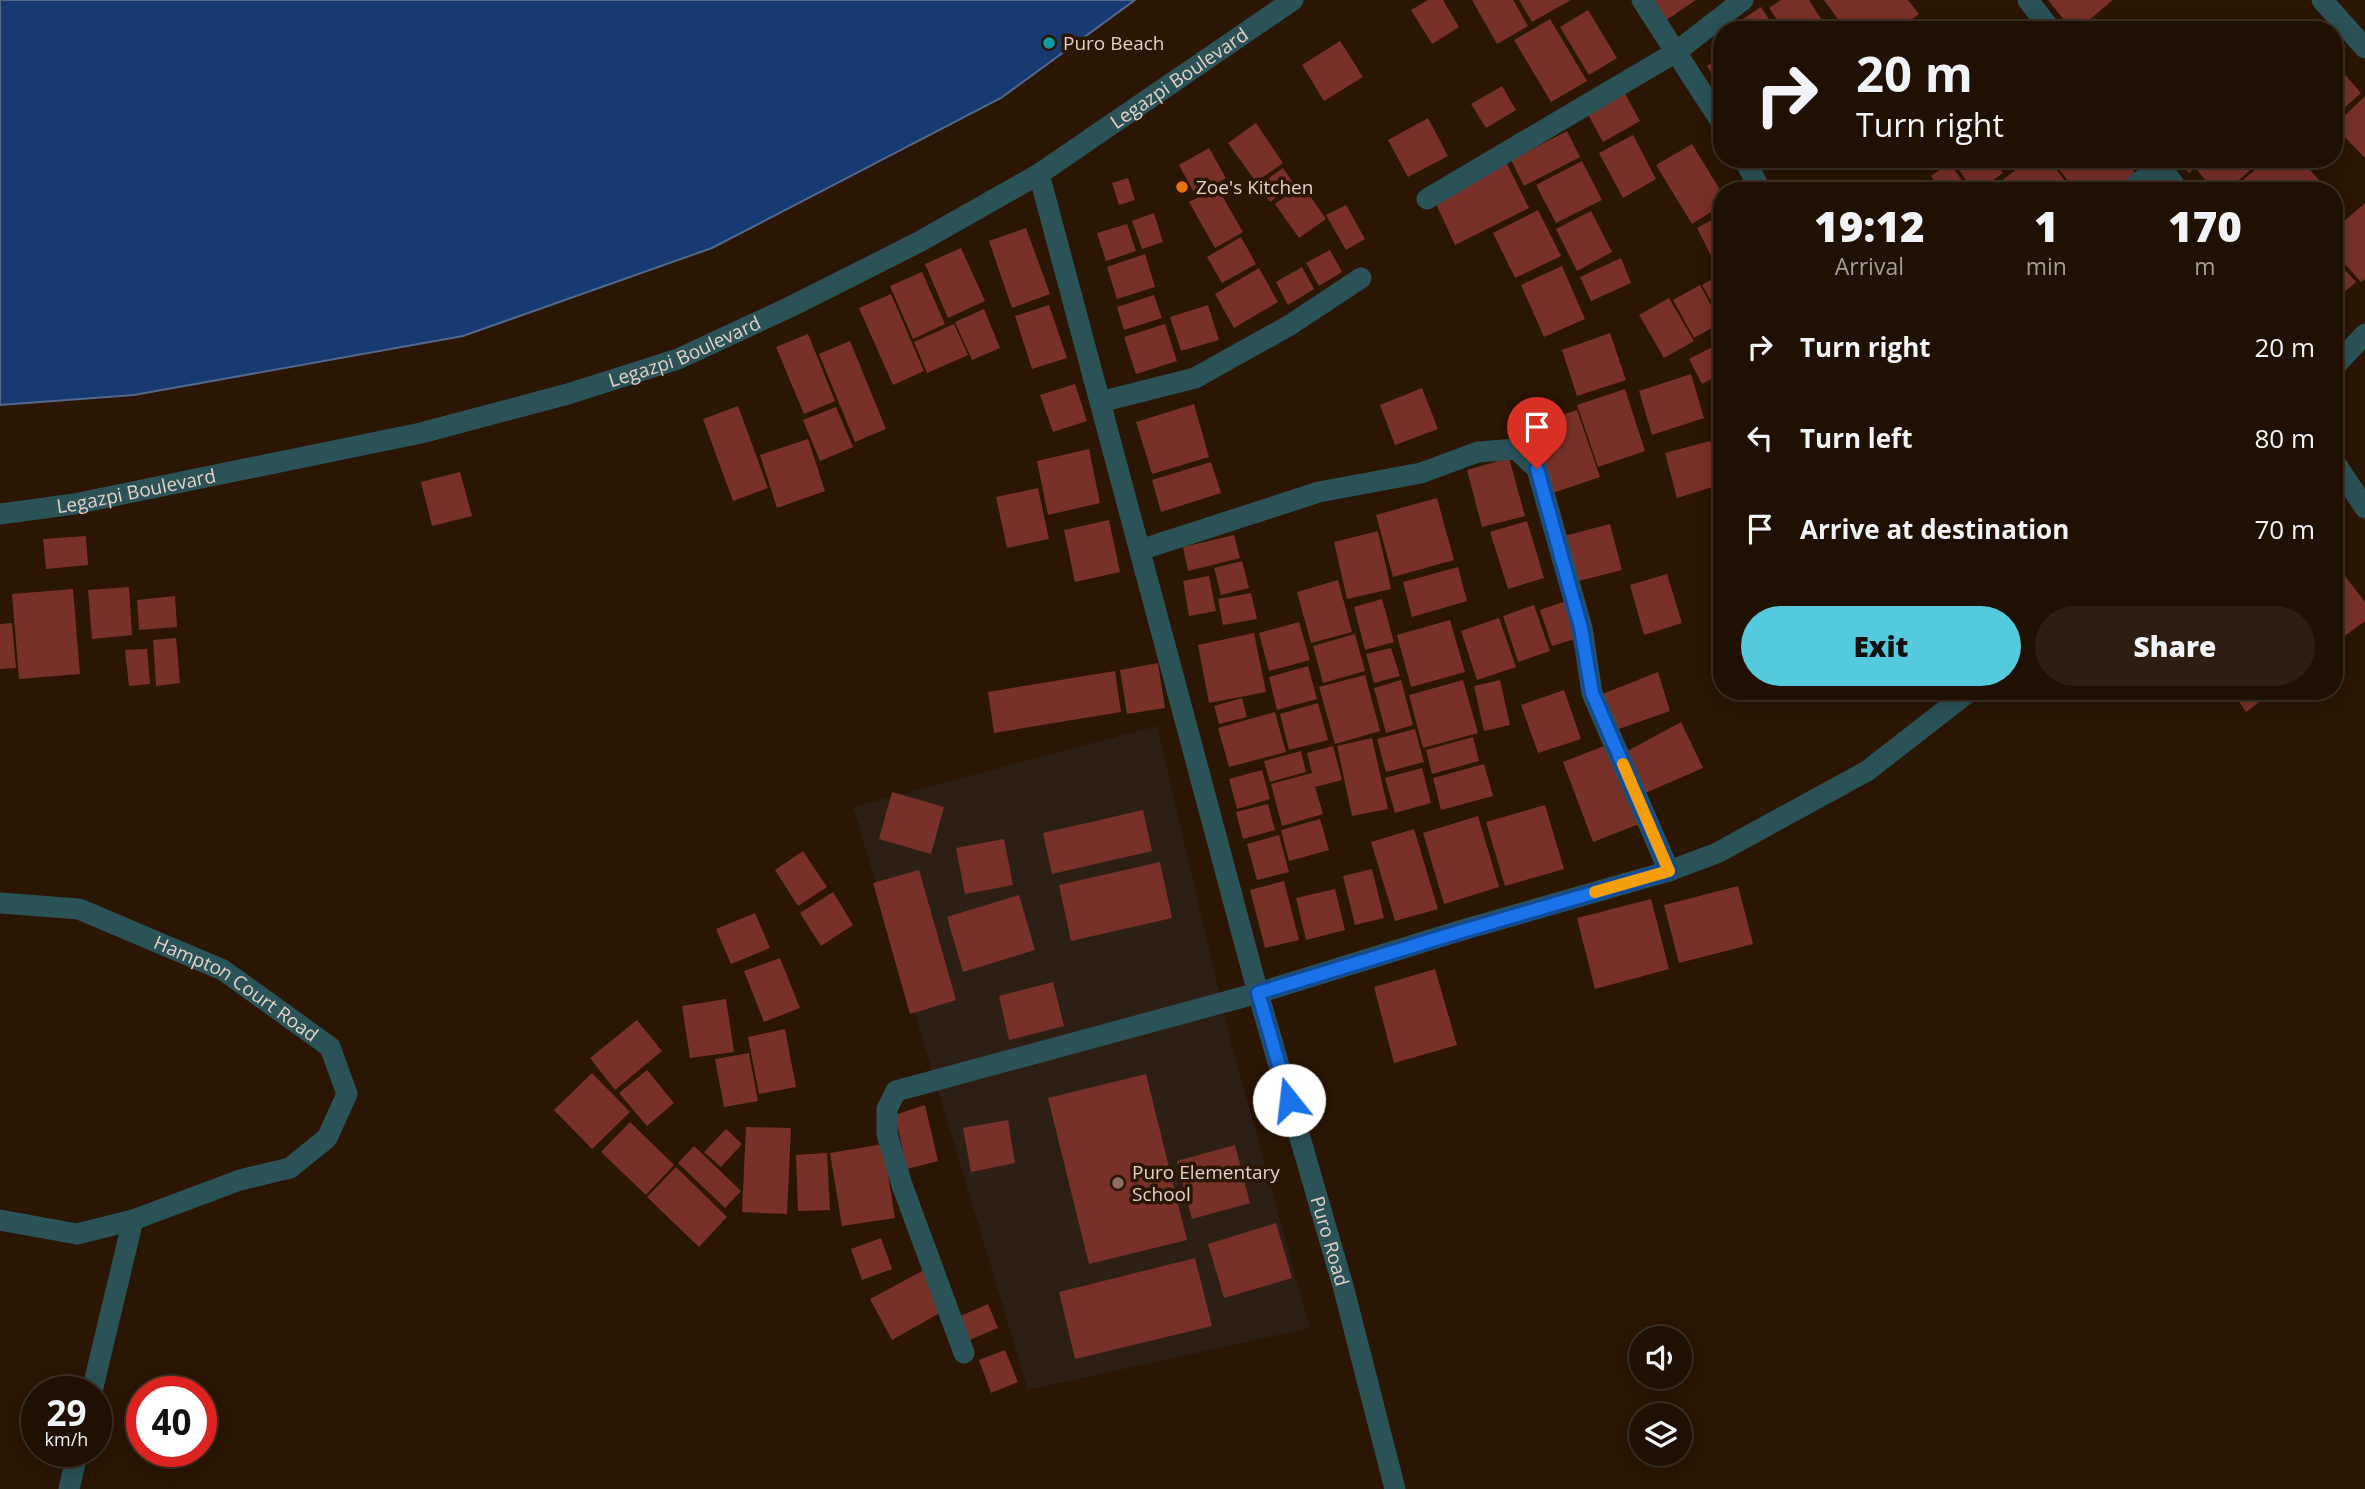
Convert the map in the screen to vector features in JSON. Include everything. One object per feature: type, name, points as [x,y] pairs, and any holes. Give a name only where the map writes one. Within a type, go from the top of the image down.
[{"type":"street","name":"Legazpi Boulevard","points":[[0,514],[74,504],[421,433],[568,394],[678,359],[790,307],[919,242],[1040,174],[1293,0]]},
{"type":"street","points":[[1642,0],[1713,109]]},
{"type":"street","points":[[1715,21],[1742,0]]},
{"type":"street","points":[[2028,0],[2044,21]]},
{"type":"street","points":[[2322,0],[2341,21]]},
{"type":"street","points":[[1427,199],[1676,52],[1713,23]]},
{"type":"street","points":[[2343,23],[2365,48]]},
{"type":"street","points":[[2137,182],[2150,168]]},
{"type":"street","points":[[2161,168],[2172,182]]},
{"type":"street","name":"Puro Road","points":[[1040,174],[1258,993],[1343,1286],[1395,1489]]},
{"type":"street","points":[[1100,402],[1195,378],[1290,325],[1361,278]]},
{"type":"street","points":[[2343,357],[2365,334]]},
{"type":"street","points":[[1140,550],[1320,492],[1421,473],[1478,453],[1516,449],[1537,469],[1581,628],[1592,693],[1669,871]]},
{"type":"street","points":[[2343,475],[2365,508]]},
{"type":"street","points":[[964,1353],[902,1185],[887,1133],[887,1109],[896,1091],[1258,993],[1669,871],[1717,853],[1867,771],[1958,700]]},
{"type":"street","name":"Hampton Court Road","points":[[0,903],[79,909],[223,970],[330,1047],[347,1094],[327,1138],[290,1168],[240,1180],[133,1220],[77,1234],[0,1220]]},
{"type":"street","points":[[96,1376],[133,1220]]},
{"type":"street","points":[[69,1489],[74,1467]]},
{"type":"shaded area","name":"Puro Elementary School","points":[[1157,726],[1230,1038],[1310,1328],[1028,1390],[853,807]]},
{"type":"water","points":[[0,0],[1135,0],[1001,98],[712,248],[463,336],[134,395],[0,405]]},
{"type":"building","points":[[1428,0],[1443,0],[1459,27],[1432,44],[1411,10]]},
{"type":"building","points":[[1472,0],[1513,0],[1528,26],[1497,44]]},
{"type":"building","points":[[1519,0],[1571,0],[1532,22]]},
{"type":"building","points":[[1647,0],[1696,0],[1662,23]]},
{"type":"building","points":[[1781,0],[1809,0],[1822,21],[1778,21],[1769,8]]},
{"type":"building","points":[[1824,0],[1908,0],[1919,14],[1910,21],[1839,21]]},
{"type":"building","points":[[2048,0],[2113,0],[2088,21],[2065,21]]},
{"type":"building","points":[[1761,7],[1770,21],[1740,21]]},
{"type":"building","points":[[1588,10],[1617,58],[1589,75],[1560,27]]},
{"type":"building","points":[[1550,19],[1587,81],[1551,102],[1514,40]]},
{"type":"building","points":[[1340,41],[1363,77],[1324,101],[1302,65]]},
{"type":"building","points":[[1713,62],[1713,75],[1707,66]]},
{"type":"building","points":[[2343,72],[2361,93],[2343,109]]},
{"type":"building","points":[[1502,86],[1516,110],[1486,128],[1471,104]]},
{"type":"building","points":[[1623,90],[1640,121],[1603,142],[1586,111]]},
{"type":"building","points":[[2365,96],[2365,158],[2343,135],[2343,117]]},
{"type":"building","points":[[1428,118],[1448,156],[1408,177],[1388,140]]},
{"type":"building","points":[[1256,123],[1283,163],[1256,182],[1228,143]]},
{"type":"building","points":[[1567,131],[1580,157],[1524,186],[1511,160]]},
{"type":"building","points":[[1633,135],[1656,179],[1623,198],[1599,153]]},
{"type":"building","points":[[1692,144],[1715,182],[1713,182],[1713,211],[1692,224],[1656,165]]},
{"type":"building","points":[[1209,148],[1226,178],[1196,196],[1179,165]]},
{"type":"building","points":[[1582,161],[1602,200],[1556,223],[1536,185]]},
{"type":"building","points":[[1506,162],[1529,208],[1455,245],[1436,204]]},
{"type":"building","points":[[1283,168],[1294,184],[1270,202],[1258,186]]},
{"type":"building","points":[[1943,168],[1953,168],[1963,182],[1935,182],[1931,176]]},
{"type":"building","points":[[1958,168],[2000,168],[2003,173],[1990,182],[1967,182]]},
{"type":"building","points":[[2018,168],[2055,168],[2066,182],[2000,182]]},
{"type":"building","points":[[2058,168],[2131,168],[2136,174],[2126,182],[2069,182]]},
{"type":"building","points":[[2253,168],[2236,182],[2207,182],[2197,170]]},
{"type":"building","points":[[2257,168],[2309,168],[2320,182],[2241,182]]},
{"type":"building","points":[[1128,178],[1135,200],[1119,205],[1112,183]]},
{"type":"building","points":[[1302,184],[1326,219],[1299,238],[1275,204]]},
{"type":"building","points":[[1217,187],[1243,232],[1215,248],[1189,202]]},
{"type":"building","points":[[2365,203],[2365,279],[2361,282],[2343,262],[2343,222]]},
{"type":"building","points":[[1346,205],[1365,239],[1346,250],[1326,215]]},
{"type":"building","points":[[1538,210],[1561,256],[1515,278],[1493,233]]},
{"type":"building","points":[[1591,211],[1612,252],[1577,271],[1556,229]]},
{"type":"building","points":[[1154,213],[1163,242],[1142,249],[1132,221]]},
{"type":"building","points":[[1713,219],[1713,259],[1697,228]]},
{"type":"building","points":[[1127,224],[1136,251],[1106,261],[1097,233]]},
{"type":"building","points":[[1026,228],[1050,294],[1012,308],[989,241]]},
{"type":"building","points":[[1241,237],[1256,264],[1222,283],[1207,257]]},
{"type":"building","points":[[961,248],[985,301],[948,318],[925,264]]},
{"type":"building","points":[[1330,250],[1342,272],[1319,286],[1306,263]]},
{"type":"building","points":[[1145,254],[1155,287],[1117,299],[1107,267]]},
{"type":"building","points":[[1621,258],[1631,283],[1591,301],[1580,277]]},
{"type":"building","points":[[1562,266],[1585,319],[1544,337],[1521,285]]},
{"type":"building","points":[[1302,267],[1314,289],[1288,305],[1276,282]]},
{"type":"building","points":[[1259,268],[1278,302],[1234,328],[1215,294]]},
{"type":"building","points":[[2343,268],[2356,282],[2343,293]]},
{"type":"building","points":[[922,272],[945,324],[913,339],[890,286]]},
{"type":"building","points":[[1713,279],[1713,304],[1702,285]]},
{"type":"building","points":[[1700,285],[1713,309],[1713,327],[1694,338],[1673,300]]},
{"type":"building","points":[[891,294],[924,371],[893,385],[859,308]]},
{"type":"building","points":[[1154,295],[1162,318],[1124,330],[1117,307]]},
{"type":"building","points":[[1669,298],[1694,341],[1664,358],[1639,315]]},
{"type":"building","points":[[1049,305],[1067,358],[1032,369],[1015,316]]},
{"type":"building","points":[[1208,305],[1219,340],[1181,351],[1170,317]]},
{"type":"building","points":[[984,309],[1000,348],[972,360],[955,322]]},
{"type":"building","points":[[954,324],[968,355],[927,373],[914,342]]},
{"type":"building","points":[[1165,324],[1177,361],[1136,374],[1124,337]]},
{"type":"building","points":[[1610,333],[1626,380],[1577,396],[1562,350]]},
{"type":"building","points":[[808,334],[835,401],[804,414],[776,347]]},
{"type":"building","points":[[850,341],[886,429],[855,442],[819,354]]},
{"type":"building","points":[[1713,347],[1713,378],[1702,384],[1689,359]]},
{"type":"building","points":[[1691,374],[1704,418],[1652,435],[1639,391]]},
{"type":"building","points":[[1075,384],[1087,421],[1053,432],[1040,395]]},
{"type":"building","points":[[1422,388],[1438,429],[1395,445],[1380,405]]},
{"type":"building","points":[[1625,389],[1645,451],[1598,467],[1577,405]]},
{"type":"building","points":[[1194,404],[1209,457],[1152,474],[1136,422]]},
{"type":"building","points":[[738,406],[768,488],[733,501],[703,419]]},
{"type":"building","points":[[836,407],[853,447],[820,461],[803,420]]},
{"type":"building","points":[[1577,410],[1600,477],[1550,494],[1528,426]]},
{"type":"building","points":[[808,439],[825,491],[777,508],[760,455]]},
{"type":"building","points":[[1710,441],[1713,452],[1713,487],[1677,498],[1665,453]]},
{"type":"building","points":[[1089,449],[1100,503],[1048,515],[1037,461]]},
{"type":"building","points":[[1509,458],[1525,516],[1482,527],[1467,470]]},
{"type":"building","points":[[1211,462],[1221,493],[1161,512],[1152,480]]},
{"type":"building","points":[[460,472],[472,516],[432,526],[421,482]]},
{"type":"building","points":[[1038,488],[1049,539],[1007,548],[996,497]]},
{"type":"building","points":[[1437,498],[1454,560],[1393,577],[1376,515]]},
{"type":"building","points":[[1109,520],[1120,572],[1075,582],[1064,530]]},
{"type":"building","points":[[1527,521],[1544,578],[1508,589],[1490,532]]},
{"type":"building","points":[[1610,524],[1622,570],[1575,582],[1564,536]]},
{"type":"building","points":[[1378,531],[1391,589],[1347,599],[1334,542]]},
{"type":"building","points":[[1234,535],[1240,558],[1188,571],[1183,547]]},
{"type":"building","points":[[86,536],[88,565],[46,569],[43,539]]},
{"type":"building","points":[[1242,561],[1249,588],[1221,595],[1214,568]]},
{"type":"building","points":[[1458,567],[1467,601],[1412,617],[1403,582]]},
{"type":"building","points":[[1667,574],[1682,623],[1644,635],[1630,585]]},
{"type":"building","points":[[2343,574],[2365,602],[2365,621],[2343,637]]},
{"type":"building","points":[[1209,576],[1216,611],[1189,616],[1183,581]]},
{"type":"building","points":[[1338,580],[1352,632],[1311,643],[1297,592]]},
{"type":"building","points":[[129,587],[132,635],[92,639],[88,590]]},
{"type":"building","points":[[73,589],[80,674],[19,679],[12,594]]},
{"type":"building","points":[[1251,593],[1257,619],[1223,625],[1218,599]]},
{"type":"building","points":[[175,596],[177,627],[139,630],[137,600]]},
{"type":"building","points":[[1382,599],[1394,642],[1365,650],[1354,607]]},
{"type":"building","points":[[1566,601],[1578,638],[1552,646],[1540,610]]},
{"type":"building","points":[[1534,605],[1550,651],[1518,662],[1503,616]]},
{"type":"building","points":[[1499,618],[1516,667],[1477,680],[1461,631]]},
{"type":"building","points":[[1450,620],[1465,672],[1411,687],[1397,635]]},
{"type":"building","points":[[1299,622],[1310,660],[1269,671],[1259,633]]},
{"type":"building","points":[[12,623],[16,668],[0,669],[0,624]]},
{"type":"building","points":[[1254,633],[1266,692],[1209,703],[1198,645]]},
{"type":"building","points":[[1355,634],[1365,671],[1323,683],[1313,646]]},
{"type":"building","points":[[176,638],[180,683],[156,686],[153,640]]},
{"type":"building","points":[[1391,648],[1400,676],[1374,683],[1366,654]]},
{"type":"building","points":[[147,649],[150,684],[129,686],[125,650]]},
{"type":"building","points":[[1158,663],[1165,708],[1127,714],[1120,670]]},
{"type":"building","points":[[1308,666],[1317,699],[1277,710],[1269,677]]},
{"type":"building","points":[[1115,671],[1121,712],[994,733],[988,692]]},
{"type":"building","points":[[1658,672],[1670,711],[1616,730],[1600,695]]},
{"type":"building","points":[[1365,675],[1380,731],[1335,744],[1319,687]]},
{"type":"building","points":[[1401,680],[1413,725],[1386,733],[1374,688]]},
{"type":"building","points":[[1463,680],[1478,733],[1423,748],[1409,695]]},
{"type":"building","points":[[1500,680],[1510,725],[1484,731],[1474,686]]},
{"type":"building","points":[[1564,690],[1581,739],[1538,753],[1521,705]]},
{"type":"building","points":[[1242,698],[1247,717],[1219,724],[1214,706]]},
{"type":"building","points":[[2238,700],[2262,700],[2246,712]]},
{"type":"building","points":[[1318,703],[1328,740],[1289,750],[1280,714]]},
{"type":"building","points":[[1275,712],[1286,752],[1229,767],[1218,728]]},
{"type":"building","points":[[1681,722],[1703,768],[1643,794],[1622,754]]},
{"type":"building","points":[[1415,729],[1424,762],[1386,772],[1377,739]]},
{"type":"building","points":[[1473,737],[1479,761],[1432,774],[1426,750]]},
{"type":"building","points":[[1372,738],[1388,809],[1352,816],[1337,746]]},
{"type":"building","points":[[1609,744],[1639,824],[1593,842],[1563,762]]},
{"type":"building","points":[[1333,746],[1342,780],[1315,787],[1323,814],[1282,826],[1271,784],[1312,773],[1307,753]]},
{"type":"building","points":[[1301,751],[1306,772],[1270,782],[1264,761]]},
{"type":"building","points":[[1484,764],[1493,796],[1441,810],[1433,778]]},
{"type":"building","points":[[1422,768],[1431,803],[1395,813],[1385,778]]},
{"type":"building","points":[[1262,770],[1270,799],[1237,809],[1229,779]]},
{"type":"building","points":[[892,792],[944,807],[931,854],[879,839]]},
{"type":"building","points":[[1268,804],[1275,830],[1243,839],[1236,812]]},
{"type":"building","points":[[1545,805],[1564,869],[1505,886],[1486,822]]},
{"type":"building","points":[[1143,810],[1152,851],[1052,874],[1043,833]]},
{"type":"building","points":[[1478,816],[1499,887],[1444,904],[1423,833]]},
{"type":"building","points":[[1320,819],[1329,850],[1289,861],[1281,830]]},
{"type":"building","points":[[1414,829],[1438,909],[1395,921],[1371,842]]},
{"type":"building","points":[[1279,835],[1289,872],[1257,880],[1247,844]]},
{"type":"building","points":[[1004,839],[1013,885],[965,894],[956,848]]},
{"type":"building","points":[[803,851],[827,887],[798,906],[775,870]]},
{"type":"building","points":[[1160,862],[1172,918],[1071,941],[1059,885]]},
{"type":"building","points":[[1372,869],[1384,918],[1355,925],[1343,876]]},
{"type":"building","points":[[919,870],[956,1000],[910,1014],[873,883]]},
{"type":"building","points":[[1284,881],[1299,940],[1265,948],[1250,890]]},
{"type":"building","points":[[1738,886],[1753,944],[1679,963],[1664,905]]},
{"type":"building","points":[[1335,889],[1345,930],[1306,940],[1296,898]]},
{"type":"building","points":[[833,892],[853,925],[821,946],[800,913]]},
{"type":"building","points":[[1019,895],[1035,950],[963,972],[947,917]]},
{"type":"building","points":[[1651,899],[1669,969],[1595,989],[1577,918]]},
{"type":"building","points":[[755,913],[770,948],[731,964],[716,929]]},
{"type":"building","points":[[780,958],[800,1008],[764,1022],[744,971]]},
{"type":"building","points":[[1435,969],[1457,1045],[1394,1063],[1374,987]]},
{"type":"building","points":[[1053,982],[1064,1026],[1009,1040],[999,996]]},
{"type":"building","points":[[726,999],[734,1052],[690,1058],[682,1006]]},
{"type":"building","points":[[637,1020],[662,1051],[615,1090],[590,1058]]},
{"type":"building","points":[[785,1029],[796,1087],[759,1094],[748,1037]]},
{"type":"building","points":[[749,1053],[758,1101],[724,1107],[715,1059]]},
{"type":"building","points":[[647,1070],[674,1103],[647,1126],[619,1093]]},
{"type":"building","points":[[592,1073],[630,1112],[592,1149],[554,1110]]},
{"type":"building","points":[[1146,1074],[1187,1240],[1089,1264],[1048,1098]]},
{"type":"building","points":[[925,1105],[938,1161],[907,1169],[895,1115]]},
{"type":"building","points":[[1008,1120],[1015,1163],[971,1172],[963,1128]]},
{"type":"building","points":[[630,1122],[674,1165],[646,1195],[601,1152]]},
{"type":"building","points":[[746,1127],[791,1128],[787,1214],[742,1212]]},
{"type":"building","points":[[726,1129],[742,1144],[721,1167],[704,1152]]},
{"type":"building","points":[[883,1144],[895,1218],[842,1226],[830,1153]]},
{"type":"building","points":[[1235,1145],[1250,1203],[1192,1219],[1177,1161]]},
{"type":"building","points":[[694,1146],[741,1191],[725,1208],[678,1163]]},
{"type":"building","points":[[827,1153],[830,1210],[798,1211],[796,1155]]},
{"type":"building","points":[[676,1167],[727,1217],[699,1247],[647,1197]]},
{"type":"building","points":[[1276,1223],[1292,1278],[1224,1298],[1208,1244]]},
{"type":"building","points":[[881,1238],[892,1269],[862,1280],[851,1249]]},
{"type":"building","name":"Puro Elementary School","points":[[1195,1258],[1212,1326],[1075,1359],[1059,1292]]},
{"type":"building","points":[[924,1270],[945,1310],[892,1340],[870,1299]]},
{"type":"building","points":[[988,1304],[998,1328],[967,1341],[956,1318]]},
{"type":"building","points":[[1005,1350],[1018,1382],[991,1393],[979,1360]]},
{"type":"slow traffic","points":[[1595,892],[1669,871],[1623,764]]},
{"type":"place","name":"Puro Beach","points":[[1049,43]]},
{"type":"place","name":"Zoe's Kitchen","points":[[1182,187]]},
{"type":"place","name":"Puro Elementary School","points":[[1118,1183]]},
{"type":"route","points":[[1289,1100],[1258,993],[1669,871],[1592,693],[1581,628],[1537,469]]}]
